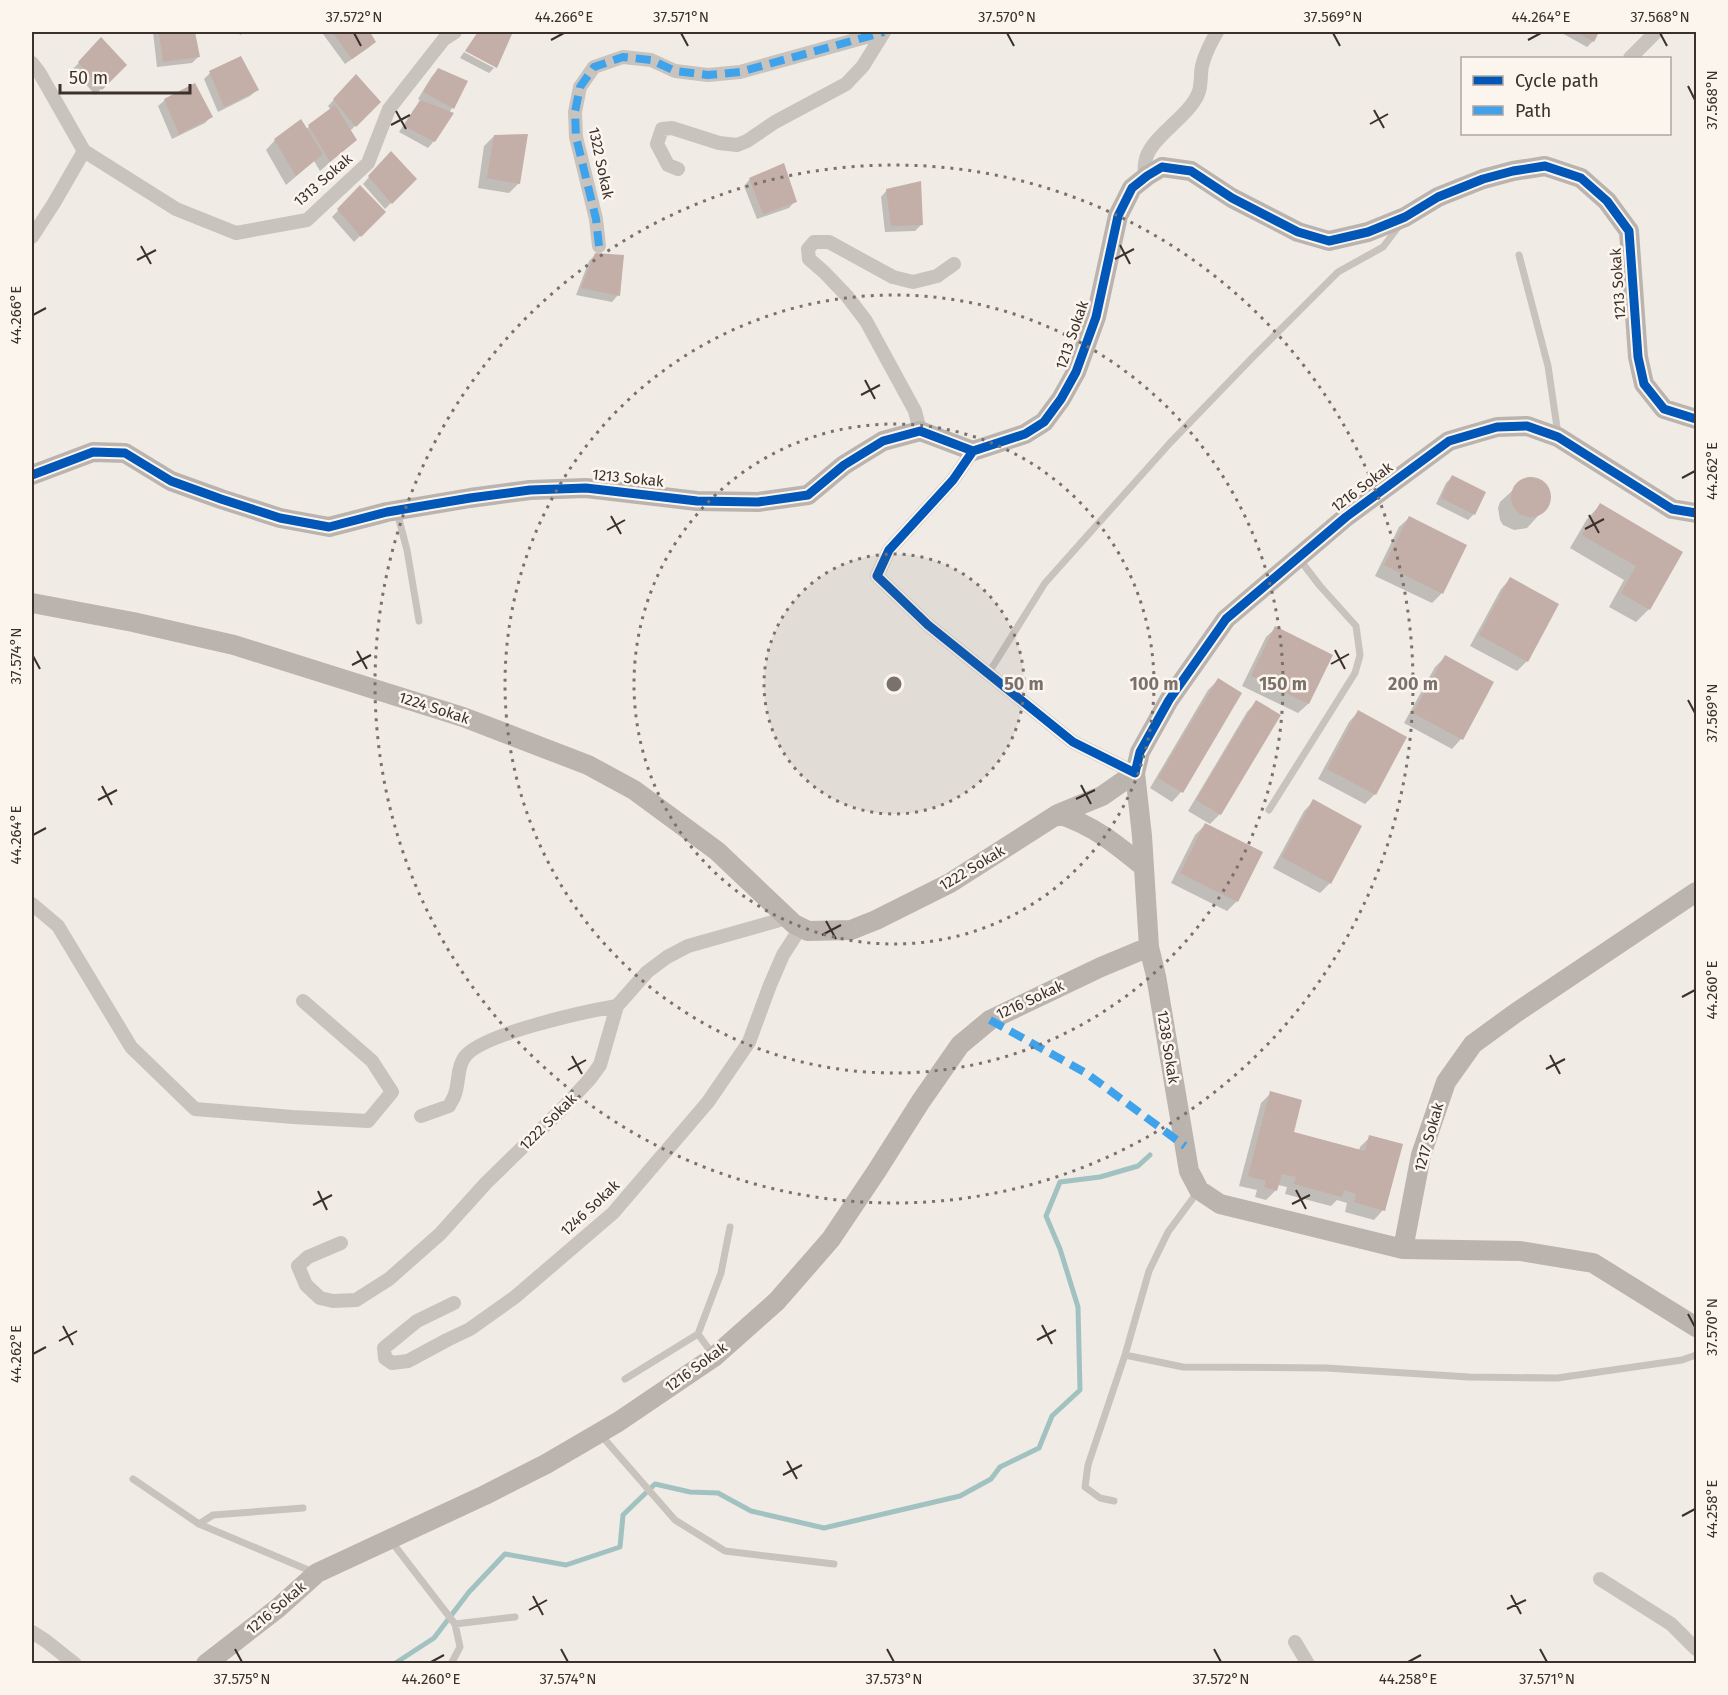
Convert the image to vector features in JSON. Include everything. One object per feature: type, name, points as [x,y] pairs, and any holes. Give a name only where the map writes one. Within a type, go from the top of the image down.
[{"type":"street","name":"1313 Sokak","points":[[32,63],[84,151],[176,209],[236,232],[307,220],[368,162],[389,109],[444,39],[455,32]]},
{"type":"street","name":"1322 Sokak","points":[[678,170],[668,165],[657,144],[662,129],[672,128],[719,143],[737,145],[747,141],[775,122],[846,84],[863,66],[884,32]]},
{"type":"street","name":"1322 Sokak","points":[[599,246],[596,219],[576,137],[575,112],[580,87],[594,67],[623,57],[651,60],[675,71],[708,75],[740,72],[884,32]]},
{"type":"street","points":[[1145,177],[1145,162],[1151,150],[1167,129],[1186,113],[1198,94],[1202,67],[1216,32]]},
{"type":"street","points":[[1631,57],[1656,32]]},
{"type":"street","points":[[32,237],[84,151]]},
{"type":"street","name":"1213 Sokak","points":[[973,451],[1025,434],[1044,422],[1061,399],[1076,372],[1096,317],[1118,216],[1132,188],[1162,167],[1191,171],[1232,198],[1298,232],[1329,241],[1368,232],[1406,217],[1438,197],[1483,179],[1513,171],[1545,166],[1581,178],[1607,201],[1629,231],[1638,357],[1644,384],[1664,409],[1696,419]]},
{"type":"street","points":[[954,264],[937,276],[913,282],[893,277],[829,242],[814,242],[808,249],[809,259],[847,296],[866,321],[915,411],[920,431],[973,451],[953,480],[890,550],[877,576],[928,625],[1073,742],[1135,773]]},
{"type":"street","name":"1216 Sokak","points":[[206,1664],[278,1608],[317,1573],[485,1496],[546,1464],[599,1433],[714,1357],[777,1301],[831,1239],[960,1045],[990,1020],[1101,967],[1149,947],[1135,773],[1140,752],[1169,700],[1226,619],[1346,517],[1449,441],[1497,427],[1527,426],[1558,437],[1672,509],[1696,513]]},
{"type":"street","name":"1213 Sokak","points":[[32,475],[93,452],[125,453],[171,481],[280,519],[329,527],[397,510],[530,490],[586,488],[697,501],[758,502],[808,495],[844,465],[883,441],[920,431]]},
{"type":"street","name":"1224 Sokak","points":[[32,603],[133,622],[234,645],[463,717],[588,765],[634,790],[717,851],[794,923]]},
{"type":"street","name":"1222 Sokak","points":[[341,1244],[308,1257],[298,1266],[306,1285],[320,1298],[333,1301],[356,1300],[389,1279],[440,1234],[486,1183],[589,1080],[600,1065],[617,1006],[647,972],[668,957],[688,946],[794,923],[808,931],[851,930],[950,883],[1058,814],[1102,796],[1135,773]]},
{"type":"street","points":[[1058,814],[1078,820],[1112,840],[1144,867]]},
{"type":"street","name":"1217 Sokak","points":[[1403,1249],[1421,1155],[1442,1092],[1446,1082],[1473,1044],[1517,1012],[1694,898]]},
{"type":"street","points":[[32,904],[58,926],[131,1047],[195,1109],[368,1121],[392,1092],[372,1060],[303,1001]]},
{"type":"street","name":"1246 Sokak","points":[[454,1303],[417,1322],[395,1338],[384,1348],[385,1358],[392,1363],[408,1361],[470,1329],[515,1297],[613,1213],[708,1102],[749,1042],[794,923]]},
{"type":"street","name":"1238 Sokak","points":[[1149,947],[1189,1171],[1199,1190]]},
{"type":"street","points":[[421,1116],[449,1106],[456,1093],[458,1075],[464,1058],[476,1046],[538,1024],[585,1011],[617,1006]]},
{"type":"street","points":[[1199,1190],[1220,1204],[1403,1249],[1520,1251],[1593,1263],[1696,1327]]},
{"type":"street","points":[[1600,1579],[1671,1624],[1696,1649]]},
{"type":"street","points":[[32,1632],[75,1664]]},
{"type":"street","points":[[1295,1642],[1308,1664]]},
{"type":"lane","points":[[988,674],[1045,583],[1170,443],[1338,272],[1383,247],[1406,217]]},
{"type":"lane","points":[[1520,255],[1548,366],[1558,437]]},
{"type":"lane","points":[[397,510],[407,550],[419,621]]},
{"type":"lane","points":[[1269,810],[1355,673],[1360,655],[1356,626],[1298,558]]},
{"type":"lane","points":[[1114,1501],[1100,1498],[1085,1487],[1088,1465],[1125,1354],[1149,1271],[1168,1232],[1199,1190]]},
{"type":"lane","points":[[625,1379],[698,1334],[721,1273],[730,1227]]},
{"type":"lane","points":[[698,1334],[714,1357]]},
{"type":"lane","points":[[1125,1354],[1183,1367],[1326,1368],[1468,1377],[1557,1378],[1682,1360],[1696,1354]]},
{"type":"lane","points":[[599,1433],[675,1520],[724,1551],[834,1564]]},
{"type":"lane","points":[[133,1479],[199,1524],[317,1573]]},
{"type":"lane","points":[[199,1524],[213,1515],[303,1508]]},
{"type":"lane","points":[[389,1539],[455,1624],[460,1647],[451,1664]]},
{"type":"lane","points":[[455,1624],[515,1617]]},
{"type":"building","points":[[159,32],[195,32],[200,57],[163,62]]},
{"type":"building","points":[[332,32],[370,32],[376,42],[352,59]]},
{"type":"building","points":[[478,32],[512,34],[497,68],[465,51]]},
{"type":"building","points":[[1576,32],[1599,32],[1594,42]]},
{"type":"building","points":[[101,37],[127,65],[102,90],[78,62]]},
{"type":"building","points":[[241,56],[259,90],[224,107],[209,71]]},
{"type":"building","points":[[438,68],[468,81],[454,109],[423,92]]},
{"type":"building","points":[[356,74],[381,102],[356,127],[333,99]]},
{"type":"building","points":[[195,83],[213,117],[179,134],[164,99]]},
{"type":"building","points":[[420,100],[454,113],[435,142],[404,126]]},
{"type":"building","points":[[335,105],[357,140],[330,162],[308,125]]},
{"type":"building","points":[[301,119],[323,154],[296,176],[274,139]]},
{"type":"building","points":[[528,134],[520,184],[487,178],[494,135]]},
{"type":"building","points":[[391,151],[417,179],[392,204],[368,176]]},
{"type":"building","points":[[784,163],[797,202],[763,214],[749,178]]},
{"type":"building","points":[[921,181],[923,225],[891,226],[886,189]]},
{"type":"building","points":[[360,185],[386,212],[361,237],[337,209]]},
{"type":"building","points":[[595,253],[624,255],[620,296],[581,288]]},
{"type":"building","points":[[1452,475],[1486,492],[1475,515],[1441,498]]},
{"type":"building","points":[[1531,477],[1539,478],[1545,483],[1550,489],[1550,505],[1545,511],[1539,516],[1531,517],[1523,516],[1517,511],[1512,505],[1511,497],[1512,489],[1517,483],[1523,478]]},
{"type":"building","points":[[1600,503],[1683,552],[1650,610],[1621,593],[1636,566],[1582,535]]},
{"type":"building","points":[[1409,516],[1467,545],[1443,594],[1384,565]]},
{"type":"building","points":[[1510,577],[1559,604],[1528,662],[1479,635]]},
{"type":"building","points":[[1275,626],[1333,655],[1309,704],[1251,676]]},
{"type":"building","points":[[1445,655],[1494,682],[1463,740],[1413,713]]},
{"type":"building","points":[[1218,678],[1242,693],[1183,793],[1158,778]]},
{"type":"building","points":[[1256,700],[1281,715],[1221,815],[1196,800]]},
{"type":"building","points":[[1358,710],[1407,737],[1376,795],[1327,769]]},
{"type":"building","points":[[1313,799],[1362,826],[1331,884],[1282,857]]},
{"type":"building","points":[[1205,823],[1263,852],[1238,902],[1180,873]]},
{"type":"building","points":[[1270,1091],[1302,1100],[1294,1132],[1365,1151],[1369,1135],[1403,1144],[1385,1211],[1354,1202],[1356,1194],[1344,1190],[1342,1197],[1294,1184],[1296,1177],[1282,1174],[1277,1191],[1264,1187],[1266,1181],[1248,1176]]},
{"type":"waterway","points":[[394,1664],[434,1638],[469,1592],[505,1554],[566,1565],[620,1547],[623,1515],[655,1484],[690,1492],[718,1493],[751,1511],[824,1528],[960,1496],[991,1479],[1000,1467],[1039,1448],[1052,1416],[1080,1390],[1078,1307],[1060,1249],[1046,1216],[1060,1182],[1100,1177],[1138,1166],[1150,1155]]},
{"type":"marked path","points":[[599,246],[596,219],[576,137],[575,112],[580,87],[594,67],[623,57],[651,60],[675,71],[708,75],[740,72],[884,32]]},
{"type":"marked path","points":[[990,1020],[1086,1073],[1185,1146]]},
{"type":"cycle path","points":[[32,475],[93,452],[125,453],[171,481],[280,518],[329,527],[387,512],[530,490],[586,488],[697,501],[758,502],[808,495],[844,465],[883,441],[920,431],[973,451],[1025,434],[1044,422],[1061,399],[1076,372],[1096,317],[1118,216],[1132,188],[1162,167],[1191,171],[1232,198],[1298,232],[1329,241],[1368,232],[1405,217],[1438,197],[1483,179],[1513,171],[1545,166],[1581,178],[1607,201],[1629,231],[1638,357],[1644,384],[1664,409],[1696,419]]},
{"type":"cycle path","points":[[973,451],[953,480],[889,550],[877,576],[928,625],[1073,742],[1135,773],[1140,752],[1169,700],[1226,619],[1346,517],[1449,441],[1497,427],[1527,426],[1558,437],[1672,509],[1696,513]]}]
